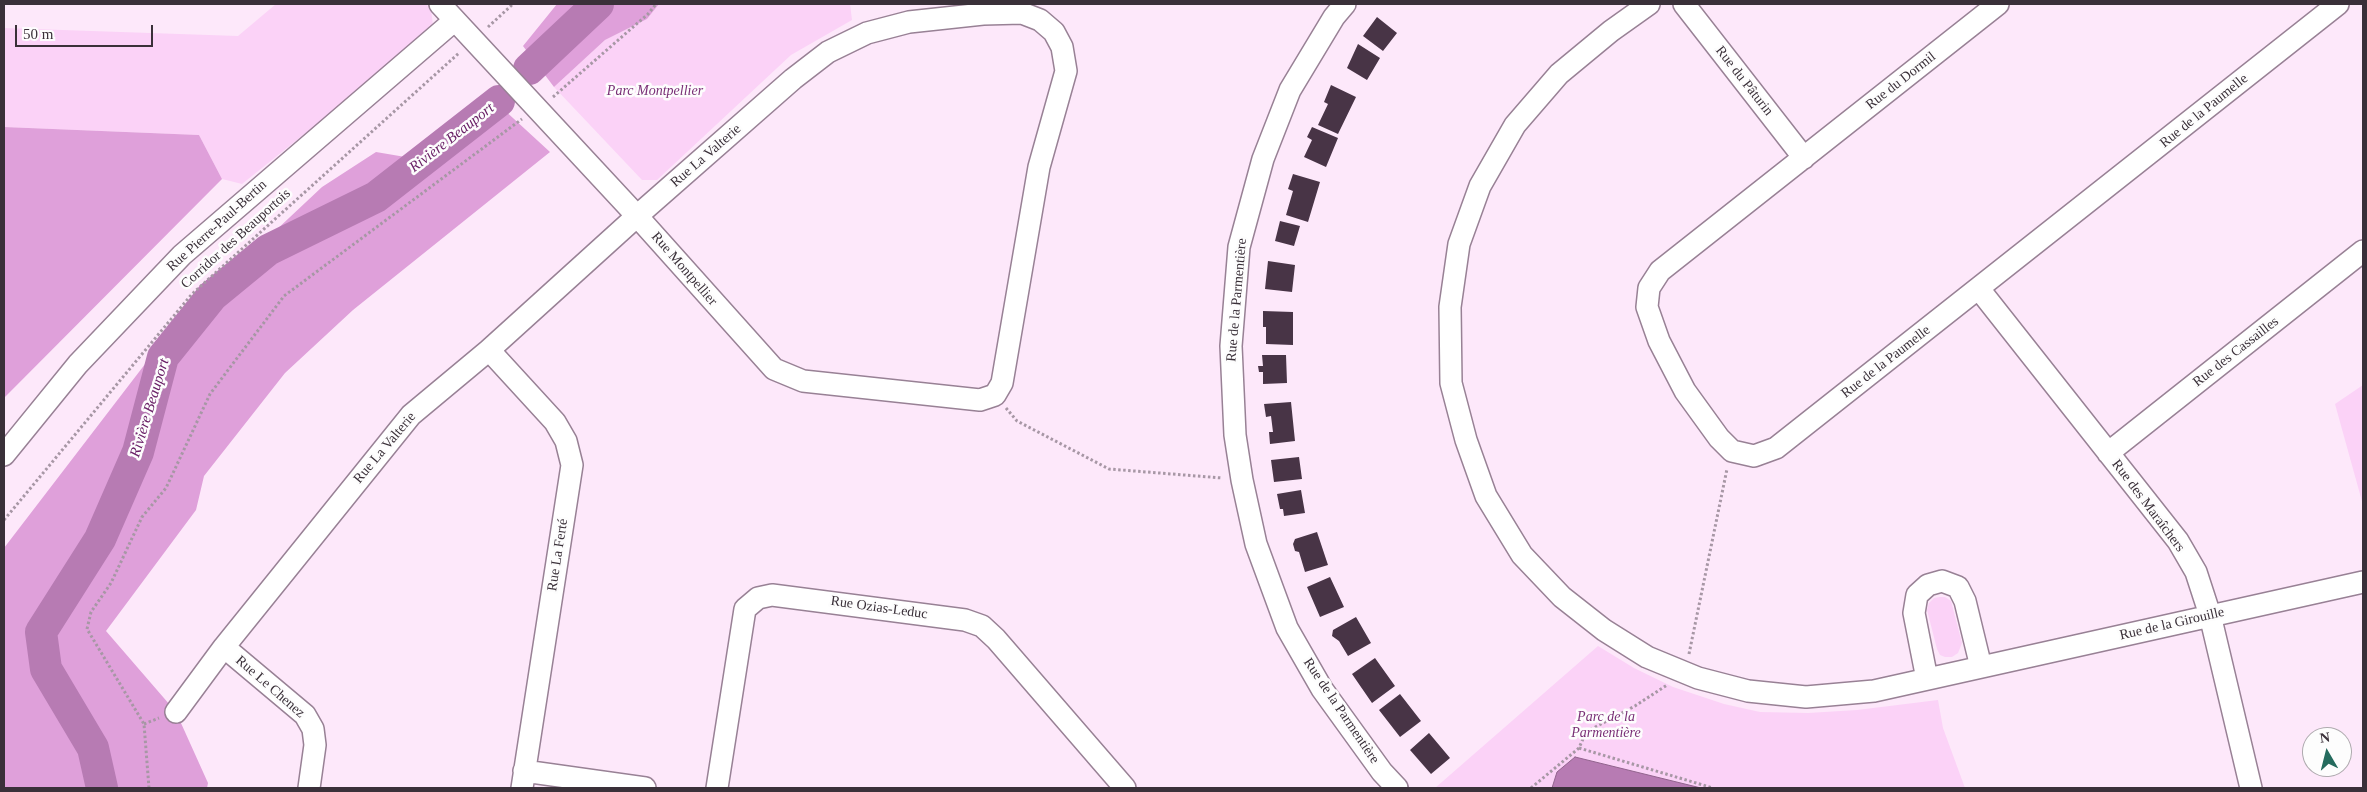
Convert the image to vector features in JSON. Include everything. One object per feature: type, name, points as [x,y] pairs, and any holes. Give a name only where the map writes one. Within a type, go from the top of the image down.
[{"type":"street","name":"Rue Montpellier","points":[[440,4],[638,216],[774,369],[803,381],[980,400],[995,394]]},
{"type":"street","name":"Rue de la Parmentière","points":[[1345,4],[1334,17],[1290,90],[1263,159],[1239,247],[1230,346],[1234,435],[1256,544],[1287,628],[1322,689],[1382,772],[1397,788]]},
{"type":"street","name":"Rue de la Girouille","points":[[1649,4],[1611,31],[1559,74],[1515,125],[1480,186],[1459,244],[1451,298],[1451,383],[1466,440],[1486,496],[1522,555],[1562,597],[1604,630],[1647,657],[1685,673],[1748,691],[1806,697],[1874,691],[2363,582]]},
{"type":"street","name":"Rue du Pâturin","points":[[1684,4],[1804,158]]},
{"type":"street","name":"Rue du Dormil","points":[[1804,158],[1998,4]]},
{"type":"street","name":"Rue de la Paumelle","points":[[1732,451],[1754,456],[1776,448],[2338,4]]},
{"type":"street","name":"Rue La Valterie","points":[[176,712],[224,647],[411,415],[489,350],[793,79],[828,52],[867,33],[909,22],[983,14],[1022,13],[1040,20],[1054,32],[1062,47],[1066,71],[1039,167],[1002,383],[995,394]]},
{"type":"street","name":"Rue Pierre-Paul-Bertin","points":[[4,455],[78,364],[182,255],[455,20]]},
{"type":"street","points":[[1732,451],[1719,438],[1685,391],[1659,340],[1647,308],[1649,288],[1660,271],[1804,158]]},
{"type":"street","name":"Rue des Cassailles","points":[[2108,453],[2363,251]]},
{"type":"street","name":"Rue des Maraîchers","points":[[1979,289],[2178,541],[2196,572],[2210,615],[2251,788]]},
{"type":"street","name":"Rue La Ferté","points":[[489,350],[554,422],[566,441],[572,465],[523,780]]},
{"type":"street","points":[[1927,679],[1914,613],[1917,595],[1928,585],[1942,581],[1958,587],[1965,601],[1981,667]]},
{"type":"street","name":"Rue Ozias-Leduc","points":[[717,788],[745,609],[758,598],[772,595],[965,620],[982,626],[996,639],[1125,788]]},
{"type":"street","name":"Rue Le Chenez","points":[[224,647],[304,715],[313,729],[315,745],[309,788]]},
{"type":"street","points":[[523,780],[645,788]]},
{"type":"path","name":"Corridor des Beauportois","points":[[4,520],[192,294],[513,4]]},
{"type":"path","points":[[149,788],[144,724],[87,629],[91,612],[111,583],[142,518],[166,488],[210,394],[284,296],[510,128],[534,106],[557,95],[648,14],[656,4]]},
{"type":"path","points":[[995,394],[1017,421],[1109,469],[1242,480]]},
{"type":"path","points":[[1530,788],[1579,748],[1586,732],[1635,706],[1685,673],[1725,473],[1732,451]]},
{"type":"path","points":[[1579,748],[1712,788]]},
{"type":"green space","points":[[276,4],[426,4],[431,9],[433,26],[429,34],[242,184],[222,179],[199,135],[4,127],[4,28],[238,36]]},
{"type":"green space","name":"Parc Montpellier","points":[[659,4],[850,4],[852,20],[791,55],[657,180],[642,180],[554,87],[605,40],[647,19]]},
{"type":"green space","points":[[2363,385],[2363,505],[2335,404]]},
{"type":"green space","points":[[1945,597],[1951,601],[1962,643],[1958,653],[1952,657],[1940,655],[1927,610],[1929,603],[1934,598]]},
{"type":"green space","name":"Parc de la Parmentière","points":[[1598,646],[1634,668],[1673,687],[1724,704],[1760,712],[1808,713],[1857,710],[1938,700],[1943,728],[1965,788],[1435,788]]},
{"type":"shaded area","points":[[557,4],[659,4],[647,19],[605,40],[554,87],[523,46]]},
{"type":"shaded area","points":[[501,107],[550,152],[353,310],[285,373],[204,476],[196,510],[106,631],[176,712],[208,783],[207,788],[4,788],[4,548],[175,325],[322,187],[376,152],[423,160]]},
{"type":"shaded area","points":[[4,127],[199,135],[222,179],[4,398]]},
{"type":"shaded area","points":[[1575,757],[1701,788],[1552,788],[1557,772]]},
{"type":"building","points":[[1377,17],[1397,33],[1383,51],[1363,36]]},
{"type":"building","points":[[1358,44],[1380,58],[1367,80],[1347,68]]},
{"type":"building","points":[[1331,85],[1356,97],[1338,134],[1318,125],[1328,104],[1324,102]]},
{"type":"building","points":[[1312,127],[1338,138],[1326,167],[1304,157],[1312,140],[1307,137]]},
{"type":"building","points":[[1293,174],[1320,182],[1308,222],[1286,215],[1293,191],[1288,189]]},
{"type":"building","points":[[1280,221],[1300,226],[1294,246],[1275,241]]},
{"type":"building","points":[[1268,261],[1295,265],[1292,292],[1265,289]]},
{"type":"building","points":[[1263,311],[1293,312],[1293,345],[1266,344],[1266,327],[1263,327]]},
{"type":"building","points":[[1262,355],[1286,355],[1287,383],[1263,384],[1263,372],[1259,372],[1258,366],[1263,366]]},
{"type":"building","points":[[1291,402],[1295,441],[1270,444],[1269,432],[1273,432],[1271,416],[1266,417],[1264,404]]},
{"type":"building","points":[[1299,457],[1302,479],[1274,482],[1271,460]]},
{"type":"building","points":[[1301,490],[1305,513],[1284,516],[1283,509],[1280,509],[1277,494]]},
{"type":"building","points":[[1317,532],[1328,565],[1305,572],[1299,552],[1295,551],[1293,544],[1295,539]]},
{"type":"building","points":[[1330,577],[1344,607],[1320,617],[1307,587]]},
{"type":"building","points":[[1356,617],[1371,643],[1348,656],[1339,641],[1332,636],[1333,630]]},
{"type":"building","points":[[1375,658],[1395,686],[1372,703],[1352,674]]},
{"type":"building","points":[[1400,694],[1421,721],[1400,737],[1379,710]]},
{"type":"building","points":[[1429,733],[1450,758],[1431,774],[1410,750]]},
{"type":"waterway","name":"Rivière Beauport","points":[[529,69],[598,4]]},
{"type":"waterway","name":"Rivière Beauport","points":[[102,788],[93,748],[46,669],[41,632],[100,539],[138,452],[163,357],[212,296],[268,250],[376,197],[499,101]]}]
